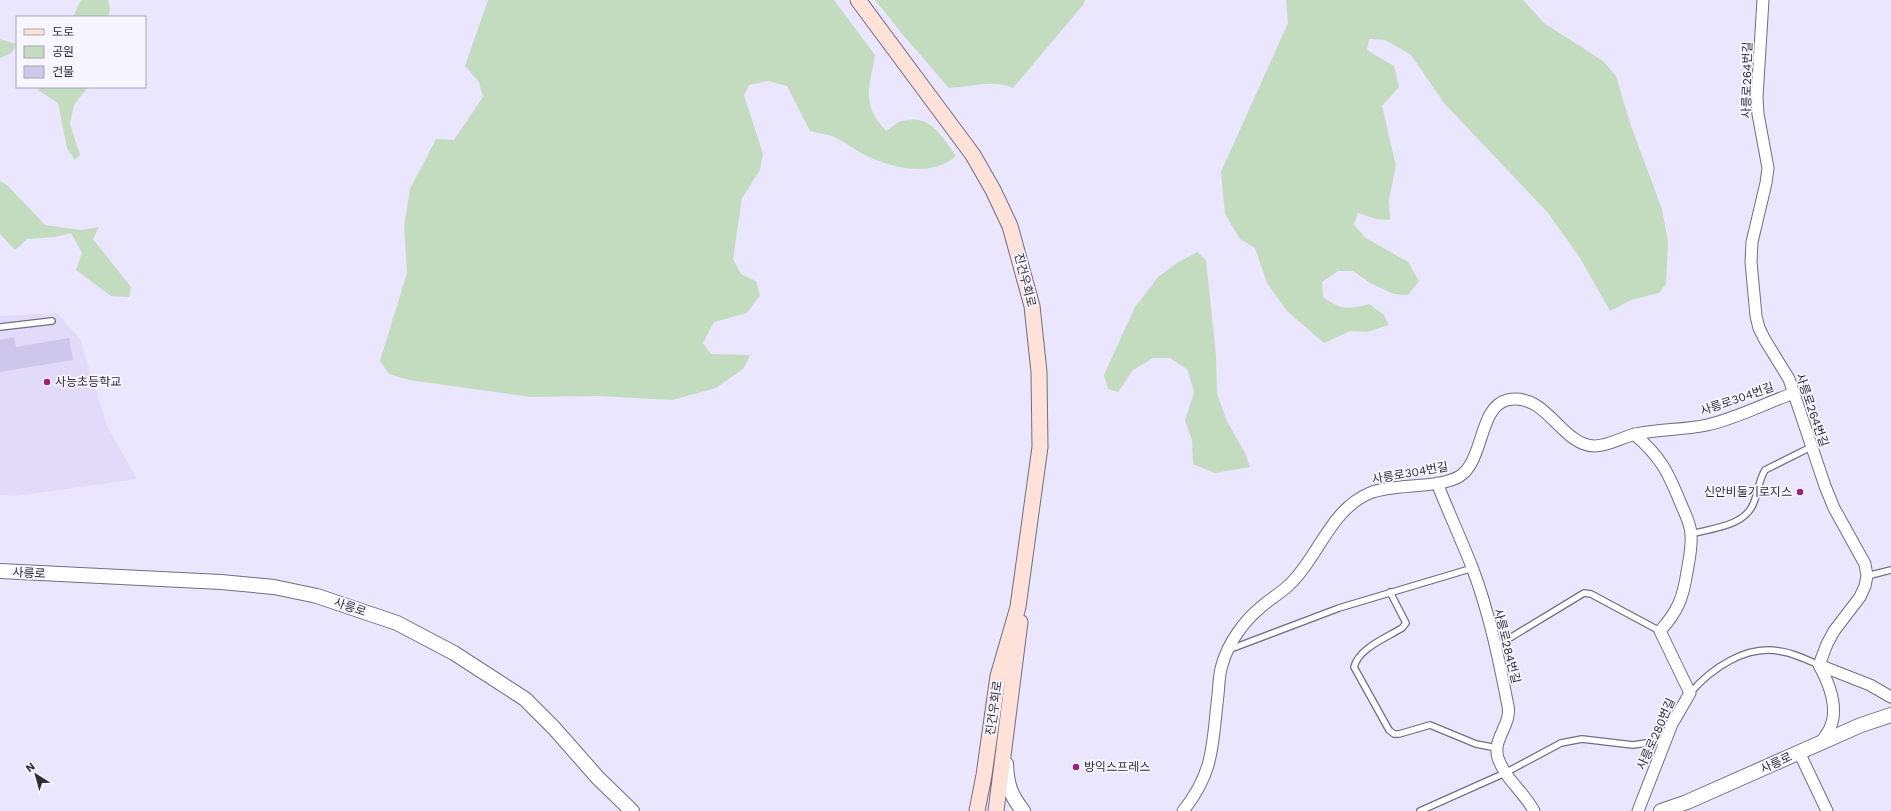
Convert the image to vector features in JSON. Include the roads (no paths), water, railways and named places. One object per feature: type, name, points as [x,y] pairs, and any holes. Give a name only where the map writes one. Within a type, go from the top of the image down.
[{"type":"main road","name":"진건우회로","points":[[858,0],[973,155],[994,190],[1010,226],[1022,265],[1032,306],[1039,372],[1040,447],[1018,607],[998,676],[984,775],[977,811]]},
{"type":"main road","name":"진건우회로","points":[[996,811],[1020,625],[1018,607]]},
{"type":"street","name":"사릉로264번길","points":[[1763,0],[1757,97],[1758,114],[1768,168],[1766,183],[1753,236],[1751,262],[1756,316],[1759,328],[1789,379],[1811,447],[1834,508],[1862,558],[1867,576]]},
{"type":"street","name":"사릉로304번길","points":[[1183,811],[1204,781],[1210,763],[1221,666],[1227,650],[1249,618],[1292,582],[1332,526],[1353,502],[1368,494],[1380,490],[1437,483],[1451,480],[1466,472],[1472,463],[1492,412],[1498,404],[1507,400],[1518,399],[1529,401],[1548,414],[1573,438],[1593,446],[1605,444],[1634,434],[1707,425],[1794,393]]},
{"type":"street","points":[[1634,434],[1650,448],[1667,471],[1689,522],[1691,534],[1691,547],[1683,593],[1677,609],[1660,631]]},
{"type":"street","name":"사릉로284번길","points":[[1437,483],[1473,568],[1495,646],[1509,716],[1499,737],[1497,748]]},
{"type":"street","name":"사릉로","points":[[0,571],[221,582],[274,587],[317,596],[397,623],[454,653],[525,699],[554,728],[598,778],[632,811]]},
{"type":"street","points":[[1819,665],[1834,631],[1860,597],[1865,586],[1867,576]]},
{"type":"street","name":"사릉로280번길","points":[[1638,811],[1666,740],[1681,706],[1690,693],[1660,631]]},
{"type":"street","points":[[1819,665],[1870,685],[1891,697]]},
{"type":"street","points":[[1819,665],[1831,689],[1832,705],[1830,728],[1821,742]]},
{"type":"street","name":"사릉로","points":[[1662,811],[1687,802],[1861,725],[1891,715]]},
{"type":"street","points":[[1005,743],[1007,781],[1012,797],[1022,811]]},
{"type":"street","points":[[1497,748],[1498,757],[1505,772],[1534,811]]},
{"type":"street","points":[[1799,752],[1828,811]]},
{"type":"lane","points":[[0,327],[52,321]]},
{"type":"lane","points":[[1691,534],[1741,520],[1750,513],[1764,470],[1811,447]]},
{"type":"lane","points":[[1227,650],[1339,608],[1473,568]]},
{"type":"lane","points":[[1867,576],[1891,570]]},
{"type":"lane","points":[[1390,592],[1406,623],[1402,628],[1362,652],[1356,659],[1354,667],[1389,730],[1394,734],[1400,734],[1430,725],[1476,744],[1497,748]]},
{"type":"lane","points":[[1495,646],[1584,593],[1591,594],[1660,631]]},
{"type":"lane","points":[[1690,693],[1712,672],[1725,664],[1754,651],[1771,650],[1791,653],[1819,665]]},
{"type":"lane","points":[[1420,811],[1505,772],[1561,742],[1582,739],[1633,745],[1666,740]]},
{"type":"place","name":"사능초등학교","points":[[47,382]]},
{"type":"place","name":"신안비둘기로지스","points":[[1800,492]]},
{"type":"place","name":"방익스프레스","points":[[1076,767]]}]
